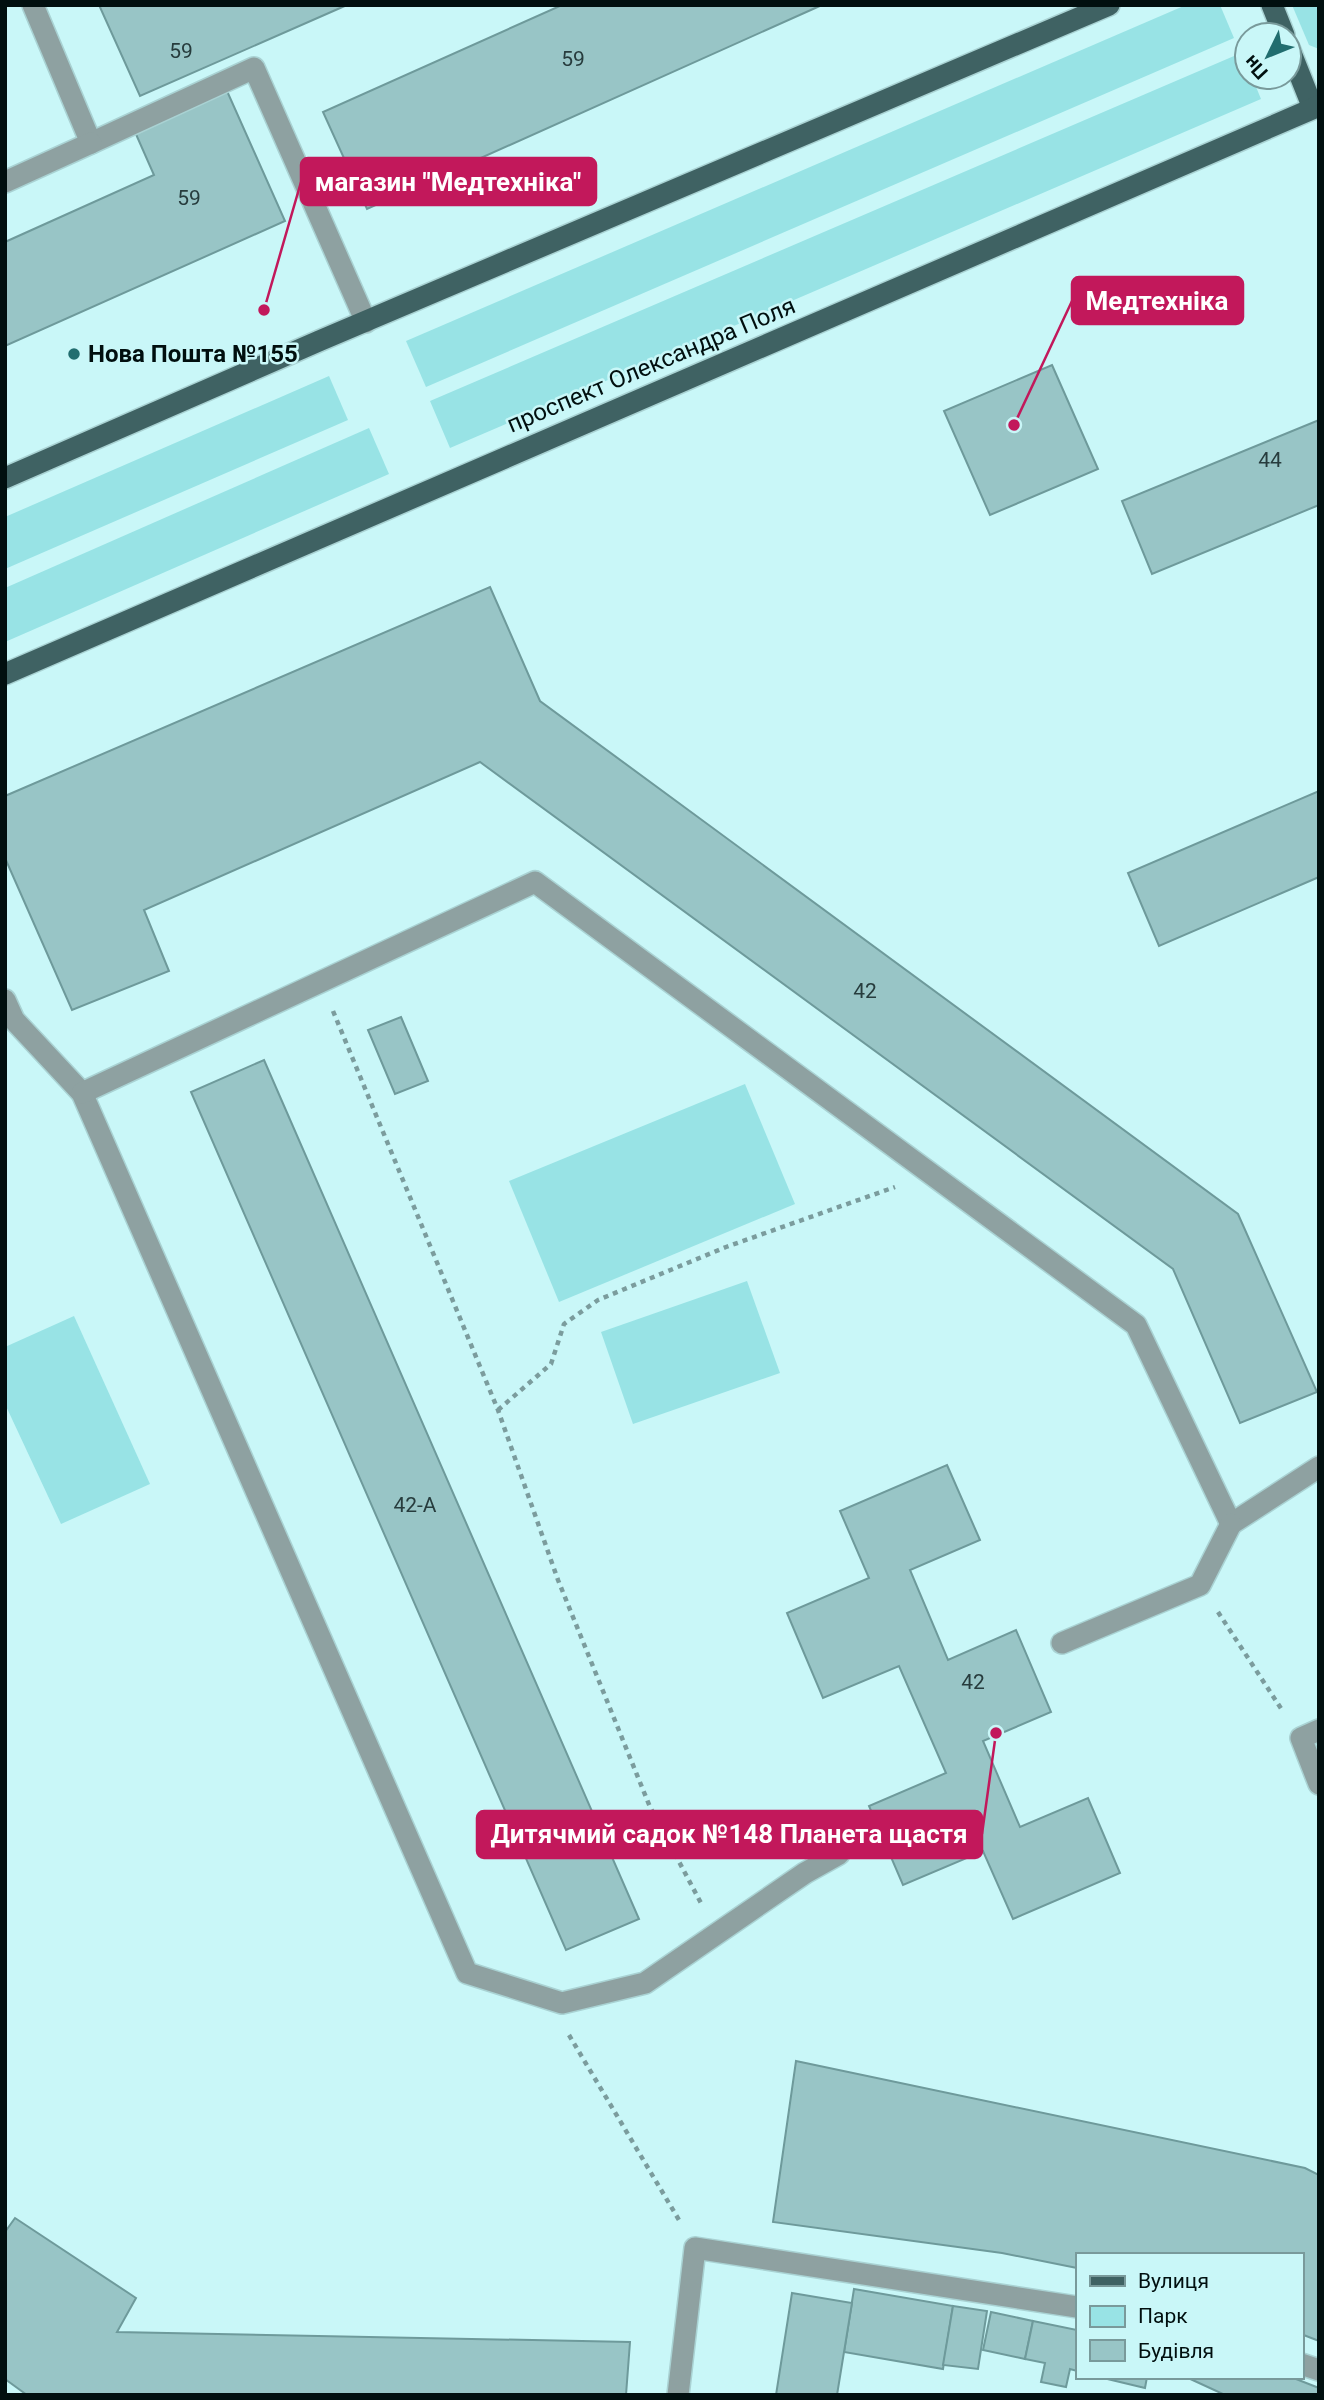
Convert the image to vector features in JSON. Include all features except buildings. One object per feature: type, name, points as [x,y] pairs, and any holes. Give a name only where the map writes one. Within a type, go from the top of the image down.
[{"type":"main road","points":[[5,478],[1109,5]]},
{"type":"main road","points":[[1303,79],[1316,107]]},
{"type":"main road","name":"проспект Олександра Поля","points":[[5,674],[1316,107]]},
{"type":"lane","points":[[33,5],[91,143]]},
{"type":"lane","points":[[5,182],[254,68],[366,322]]},
{"type":"lane","points":[[82,1093],[535,881],[1136,1325],[1231,1524]]},
{"type":"lane","points":[[5,1000],[14,1020],[82,1093],[467,1973],[562,2003],[645,1983],[839,1854]]},
{"type":"lane","points":[[1062,1643],[1200,1585],[1231,1524],[1319,1467]]},
{"type":"lane","points":[[1310,1734],[1319,1784]]},
{"type":"lane","points":[[678,2395],[695,2248],[1076,2307]]},
{"type":"path","points":[[321,981],[498,1410],[558,1580],[650,1807],[717,1933]]},
{"type":"path","points":[[498,1410],[551,1364],[565,1324],[598,1300],[726,1247],[931,1174]]},
{"type":"path","points":[[1200,1585],[1310,1734]]},
{"type":"path","points":[[565,2028],[695,2248]]},
{"type":"green space","points":[[1186,5],[1220,5],[1233,36],[1233,38],[426,387],[406,341]]},
{"type":"green space","points":[[1292,5],[1317,5],[1319,49],[1309,45],[1303,31],[1303,21],[1299,21]]},
{"type":"green space","points":[[1233,56],[1233,91],[1258,91],[1261,99],[450,448],[430,401]]},
{"type":"green space","points":[[329,376],[348,420],[5,569],[5,517]]},
{"type":"green space","points":[[369,428],[389,474],[5,642],[5,588]]},
{"type":"green space","points":[[745,1084],[795,1204],[559,1302],[509,1181]]},
{"type":"green space","points":[[747,1281],[780,1373],[633,1424],[601,1332]]},
{"type":"green space","points":[[74,1316],[150,1484],[61,1524],[5,1404],[5,1347]]},
{"type":"place","name":"магазин \"Медтехніка\"","points":[[264,310]]},
{"type":"place","name":"Нова Пошта №155","points":[[74,354]]},
{"type":"place","name":"Медтехніка","points":[[1014,425]]},
{"type":"place","name":"Дитячмий садок №148 Планета щастя","points":[[996,1733]]}]
